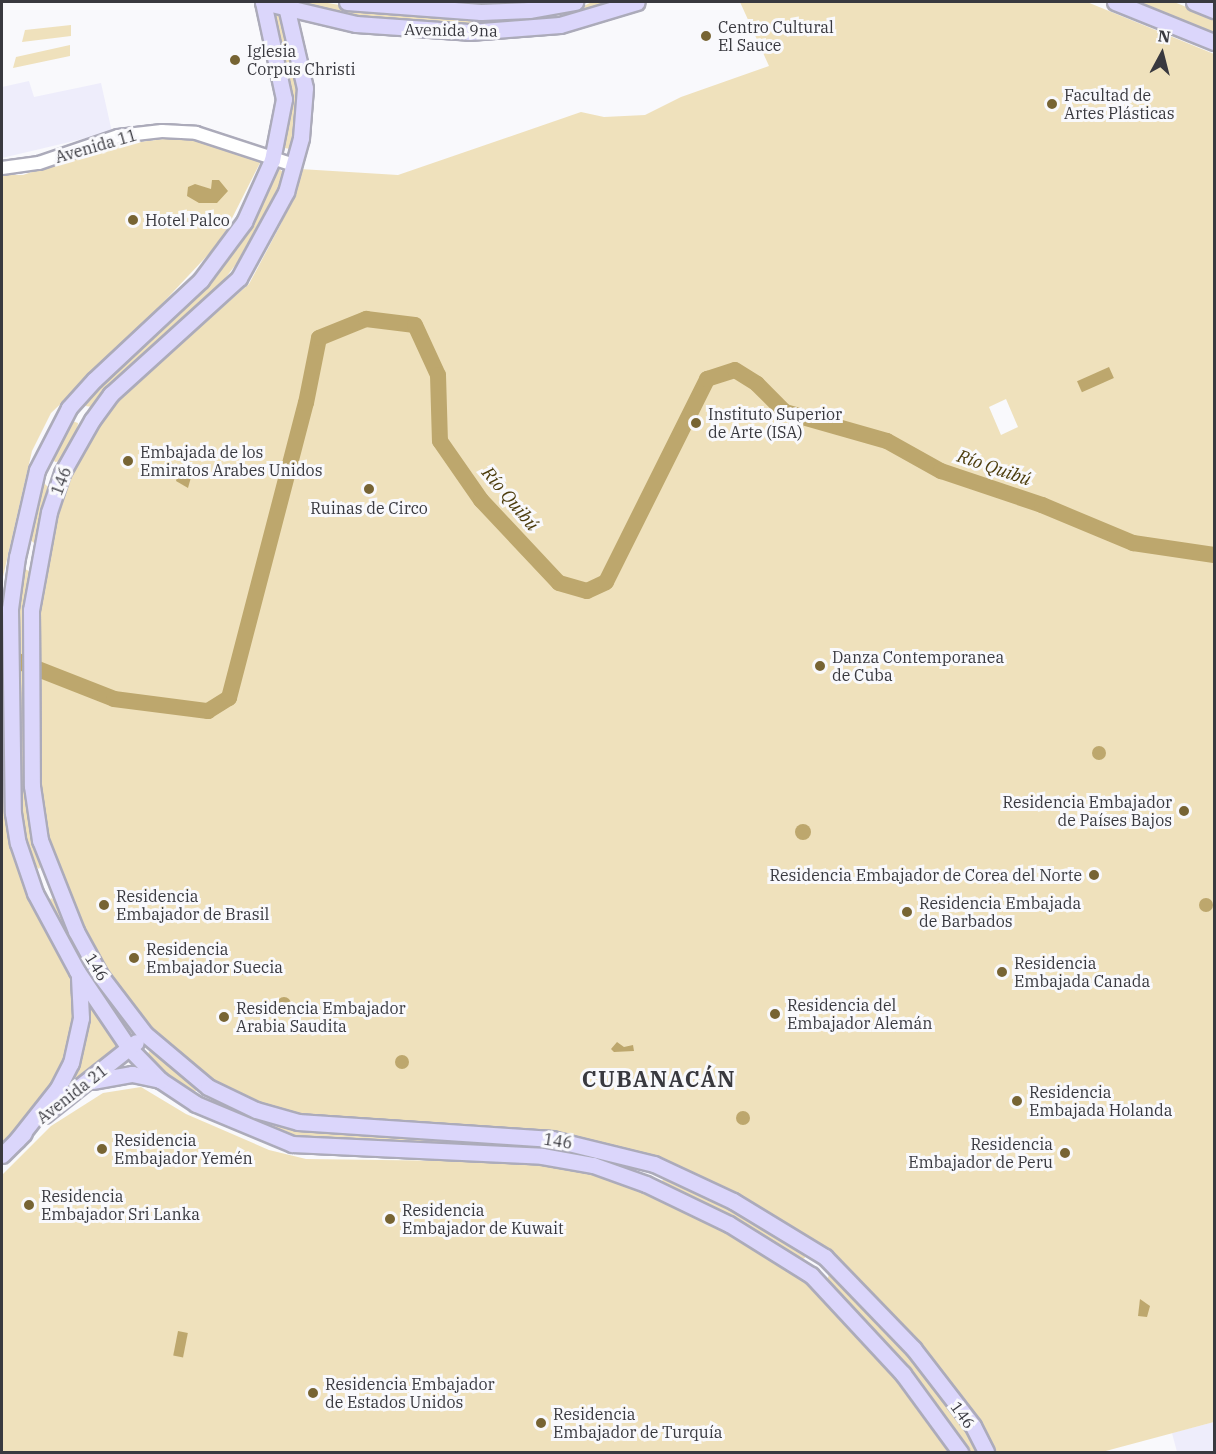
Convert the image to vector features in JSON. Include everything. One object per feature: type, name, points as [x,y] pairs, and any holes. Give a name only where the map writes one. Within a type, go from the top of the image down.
[{"type":"main road","name":"Avenida 9na","points":[[263,2],[286,4],[356,24],[469,32],[561,25],[637,2]]},
{"type":"main road","name":"146","points":[[263,2],[284,99],[272,160],[244,222],[222,256],[155,325],[94,380],[54,433],[37,470],[17,557],[10,609],[10,777],[18,843],[34,893],[77,971],[129,1048],[160,1080],[196,1104],[292,1143],[542,1156],[593,1165],[646,1184],[729,1224],[811,1275],[909,1381],[960,1452]]},
{"type":"main road","name":"Avenida 9na","points":[[347,2],[481,12],[529,10],[575,2]]},
{"type":"main road","points":[[1115,2],[1215,42]]},
{"type":"main road","points":[[1194,2],[1215,9]]},
{"type":"main road","name":"146","points":[[286,4],[305,88],[301,138],[286,192],[239,278],[111,394],[85,429],[62,473],[49,512],[31,610],[29,704],[32,786],[40,840],[56,885],[100,975],[145,1034],[208,1087],[256,1110],[298,1122],[552,1138],[654,1164],[733,1202],[825,1257],[914,1348],[973,1426],[987,1452]]},
{"type":"main road","points":[[17,1140],[58,1088],[70,1063],[82,1004],[77,971]]},
{"type":"main road","name":"Avenida 21","points":[[2,1155],[145,1034]]},
{"type":"main road","points":[[89,1082],[121,1074],[160,1080]]},
{"type":"main road","points":[[196,1104],[208,1087]]},
{"type":"main road","points":[[646,1184],[654,1164]]},
{"type":"street","name":"Avenida 11","points":[[2,168],[39,163],[118,136],[162,131],[196,133],[272,160],[294,165]]},
{"type":"shaded area","points":[[296,2],[322,2],[403,16],[452,19],[544,14],[546,19],[453,26],[348,16]]},
{"type":"shaded area","points":[[592,2],[616,2],[572,16],[569,13]]},
{"type":"shaded area","points":[[740,2],[1087,2],[1214,54],[1214,1422],[1102,1452],[986,1452],[973,1426],[825,1257],[733,1201],[597,1148],[298,1122],[256,1110],[172,1061],[100,975],[41,840],[31,610],[49,512],[111,394],[120,398],[249,284],[281,224],[300,169],[398,175],[581,112],[604,117],[645,115],[681,97],[769,66]],"holes":[[[1006,399],[1018,427],[1001,435],[989,407]]]},
{"type":"shaded area","points":[[1132,2],[1174,2],[1214,18],[1214,36]]},
{"type":"shaded area","points":[[275,15],[283,16],[299,98],[291,149],[284,148],[291,94]]},
{"type":"shaded area","points":[[71,25],[71,36],[22,42],[25,30]]},
{"type":"shaded area","points":[[70,45],[70,56],[13,68],[16,57]]},
{"type":"shaded area","points":[[29,81],[34,97],[101,83],[112,132],[2,158],[2,87]]},
{"type":"shaded area","points":[[192,136],[262,159],[220,242],[127,341],[51,413],[32,451],[2,581],[2,175],[23,175],[112,145]]},
{"type":"shaded area","points":[[277,167],[284,173],[279,190],[237,263],[216,290],[93,407],[85,406],[98,385],[173,321],[229,260]]},
{"type":"shaded area","points":[[212,180],[219,180],[228,191],[217,203],[199,203],[187,196],[188,187],[195,184],[211,189]]},
{"type":"shaded area","points":[[1109,367],[1114,378],[1082,392],[1077,381]]},
{"type":"shaded area","points":[[72,421],[78,423],[77,430],[61,461],[55,462],[51,456]]},
{"type":"shaded area","points":[[180,467],[193,470],[188,488],[176,481]]},
{"type":"shaded area","points":[[43,482],[50,489],[38,541],[34,543],[27,537]]},
{"type":"shaded area","points":[[25,569],[31,572],[25,756],[29,819],[42,864],[39,869],[30,860],[18,798],[16,609]]},
{"type":"shaded area","points":[[2,659],[10,663],[10,777],[35,893],[129,1048],[50,1110],[2,1155]]},
{"type":"shaded area","points":[[1096,746],[1102,746],[1106,753],[1102,760],[1096,760],[1092,756],[1092,750]]},
{"type":"shaded area","points":[[800,824],[806,824],[811,832],[809,838],[800,840],[795,835],[795,829]]},
{"type":"shaded area","points":[[51,898],[58,903],[123,1021],[106,1002],[83,967],[49,902]]},
{"type":"shaded area","points":[[1206,898],[1211,900],[1213,905],[1211,910],[1206,912],[1201,910],[1199,905],[1201,900]]},
{"type":"shaded area","points":[[242,961],[247,963],[249,968],[247,973],[242,975],[237,973],[235,968],[237,963]]},
{"type":"shaded area","points":[[281,997],[287,997],[291,1004],[287,1011],[281,1011],[277,1007],[277,1001]]},
{"type":"shaded area","points":[[617,1042],[624,1047],[633,1045],[634,1051],[614,1052],[611,1049]]},
{"type":"shaded area","points":[[149,1051],[197,1087],[196,1091],[188,1090],[147,1059]]},
{"type":"shaded area","points":[[399,1055],[405,1055],[409,1062],[405,1069],[399,1069],[395,1065],[395,1059]]},
{"type":"shaded area","points":[[141,1087],[186,1114],[269,1150],[306,1159],[536,1162],[640,1185],[728,1227],[809,1278],[899,1377],[939,1433],[947,1452],[2,1452],[2,1175],[51,1126],[103,1093]]},
{"type":"shaded area","points":[[213,1097],[271,1121],[449,1138],[450,1143],[302,1139],[210,1104]]},
{"type":"shaded area","points":[[743,1111],[748,1113],[750,1118],[748,1123],[743,1125],[738,1123],[736,1118],[738,1113]]},
{"type":"shaded area","points":[[475,1141],[532,1142],[638,1166],[638,1169],[634,1172],[472,1146]]},
{"type":"shaded area","points":[[667,1177],[733,1209],[804,1252],[805,1258],[799,1260],[659,1183]]},
{"type":"shaded area","points":[[829,1275],[834,1276],[907,1354],[967,1429],[980,1452],[970,1452],[918,1379],[826,1282]]},
{"type":"shaded area","points":[[1140,1299],[1150,1306],[1147,1317],[1138,1316]]},
{"type":"shaded area","points":[[178,1331],[188,1333],[183,1357],[173,1356]]},
{"type":"shaded area","points":[[1214,1422],[1214,1452],[1177,1452],[1172,1433]]},
{"type":"waterway","name":"Río Quibú","points":[[2,655],[114,699],[208,711],[229,698],[306,403],[319,338],[366,319],[415,325],[438,375],[440,441],[481,500],[559,583],[587,591],[606,582],[707,379],[735,370],[757,384],[785,412],[887,441],[941,471],[1042,505],[1133,543],[1214,555]]},
{"type":"place","name":"Centro Cultural El Sauce","points":[[706,36]]},
{"type":"place","name":"Iglesia Corpus Christi","points":[[235,60]]},
{"type":"place","name":"Facultad de Artes Plásticas","points":[[1052,104]]},
{"type":"place","name":"Hotel Palco","points":[[133,220]]},
{"type":"place","name":"Instituto Superior de Arte (ISA)","points":[[696,423]]},
{"type":"place","name":"Embajada de los Emiratos Arabes Unidos","points":[[128,461]]},
{"type":"place","name":"Ruinas de Circo","points":[[369,489]]},
{"type":"place","name":"Danza Contemporanea de Cuba","points":[[820,666]]},
{"type":"place","name":"Residencia Embajador de Países Bajos","points":[[1184,811]]},
{"type":"place","name":"Residencia Embajador de Corea del Norte","points":[[1094,875]]},
{"type":"place","name":"Residencia Embajador de Brasil","points":[[104,905]]},
{"type":"place","name":"Residencia Embajada de Barbados","points":[[907,912]]},
{"type":"place","name":"Residencia Embajador Suecia","points":[[134,958]]},
{"type":"place","name":"Residencia Embajada Canada","points":[[1002,972]]},
{"type":"place","name":"Residencia del Embajador Alemán","points":[[775,1014]]},
{"type":"place","name":"Residencia Embajador Arabia Saudita","points":[[224,1017]]},
{"type":"place","name":"Residencia Embajada Holanda","points":[[1017,1101]]},
{"type":"place","name":"Residencia Embajador Yemén","points":[[102,1149]]},
{"type":"place","name":"Residencia Embajador de Peru","points":[[1065,1153]]},
{"type":"place","name":"Residencia Embajador Sri Lanka","points":[[29,1205]]},
{"type":"place","name":"Residencia Embajador de Kuwait","points":[[390,1219]]},
{"type":"place","name":"Residencia Embajador de Estados Unidos","points":[[313,1393]]},
{"type":"place","name":"Residencia Embajador de Turquía","points":[[541,1423]]},
{"type":"district","name":"CUBANACÁN","points":[[659,1079]]}]
